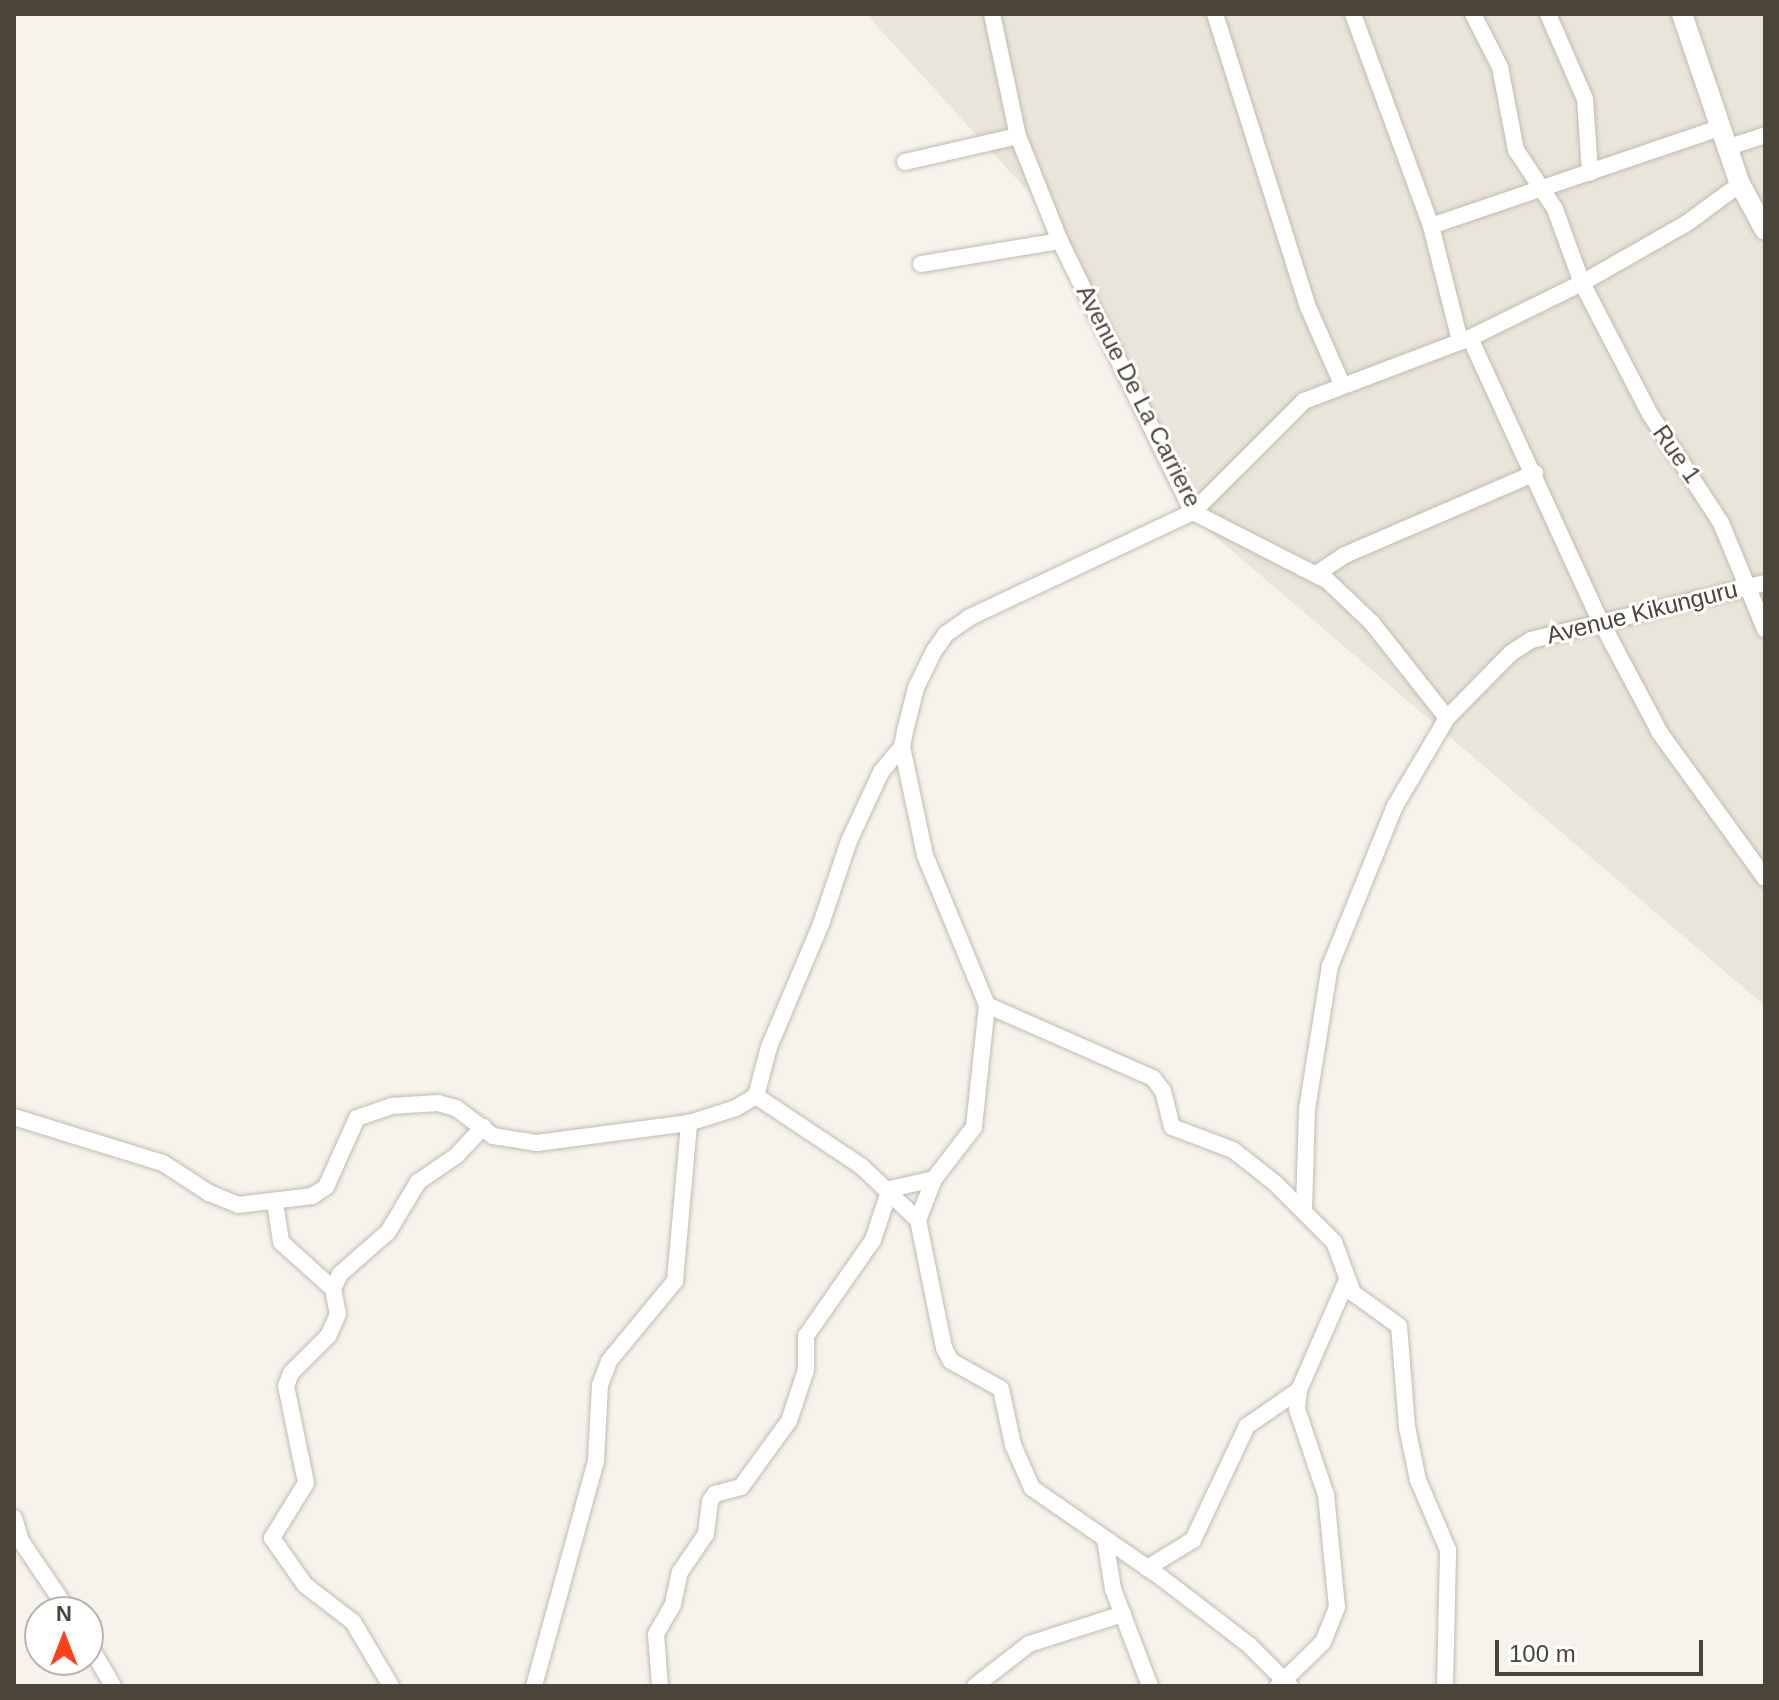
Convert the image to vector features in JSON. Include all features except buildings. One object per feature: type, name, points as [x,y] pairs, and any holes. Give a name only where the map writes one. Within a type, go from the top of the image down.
[{"type":"street","name":"Avenue De La Carriere","points":[[992,14],[1018,136],[1060,241],[1193,512],[1318,573],[1372,623],[1447,718]]},
{"type":"street","points":[[1215,14],[1308,307],[1342,384]]},
{"type":"street","points":[[1353,14],[1431,226],[1465,339],[1535,473],[1600,620],[1660,733],[1765,878]]},
{"type":"street","name":"Rue 1","points":[[1473,14],[1500,67],[1512,109],[1512,142],[1542,189],[1582,283],[1650,414],[1721,523],[1765,629]]},
{"type":"street","points":[[1548,14],[1585,99],[1590,173]]},
{"type":"street","points":[[1682,14],[1695,66],[1722,127],[1740,184],[1765,230]]},
{"type":"street","points":[[1431,226],[1722,127]]},
{"type":"street","points":[[1729,147],[1765,135]]},
{"type":"street","points":[[905,162],[1018,136]]},
{"type":"street","points":[[918,1220],[934,1179],[974,1127],[981,1105],[987,1005],[925,855],[902,747],[916,688],[946,634],[1015,595],[1193,512],[1283,417],[1342,384],[1465,339],[1582,283],[1687,223],[1740,184]]},
{"type":"street","points":[[921,264],[1060,241]]},
{"type":"street","points":[[1318,573],[1345,555],[1535,473]]},
{"type":"street","name":"Avenue Kikunguru","points":[[1304,1210],[1307,1109],[1330,966],[1395,806],[1447,718],[1521,646],[1600,620],[1765,583]]},
{"type":"street","points":[[756,1096],[769,1047],[805,964],[849,841],[881,772],[902,747]]},
{"type":"street","points":[[987,1005],[1153,1078],[1163,1091],[1172,1127],[1233,1150],[1304,1210],[1334,1242],[1353,1293],[1399,1326],[1407,1427],[1418,1480],[1448,1550],[1445,1686]]},
{"type":"street","points":[[14,1117],[163,1163],[231,1203],[275,1203],[312,1196],[326,1187],[350,1129],[372,1110],[438,1103],[456,1108],[512,1143],[537,1143],[689,1123],[756,1096]]},
{"type":"street","points":[[756,1096],[890,1189],[918,1220],[939,1334],[951,1361],[1001,1389],[1013,1445],[1032,1488],[1147,1568],[1249,1645],[1284,1684],[1323,1642],[1337,1607],[1326,1495],[1301,1433],[1299,1390],[1347,1280]]},
{"type":"street","points":[[534,1686],[596,1461],[600,1385],[609,1361],[675,1281],[689,1123]]},
{"type":"street","points":[[391,1686],[353,1622],[305,1585],[272,1538],[306,1483],[286,1386],[291,1373],[328,1336],[338,1314],[333,1289],[340,1274],[388,1232],[418,1182],[456,1156],[483,1127]]},
{"type":"street","points":[[890,1189],[934,1179]]},
{"type":"street","points":[[660,1686],[656,1634],[673,1604],[680,1572],[706,1534],[710,1501],[715,1494],[741,1487],[789,1421],[806,1370],[806,1336],[873,1240],[890,1189]]},
{"type":"street","points":[[275,1203],[281,1242],[333,1289]]},
{"type":"street","points":[[1147,1568],[1193,1540],[1247,1426],[1299,1390]]},
{"type":"street","points":[[14,1518],[21,1541],[58,1596]]},
{"type":"street","points":[[1105,1539],[1123,1614],[1150,1686]]},
{"type":"street","points":[[975,1686],[1029,1644],[1123,1614]]},
{"type":"shaded area","points":[[866,14],[1765,14],[1765,1006],[1204,527],[1056,222]]}]
